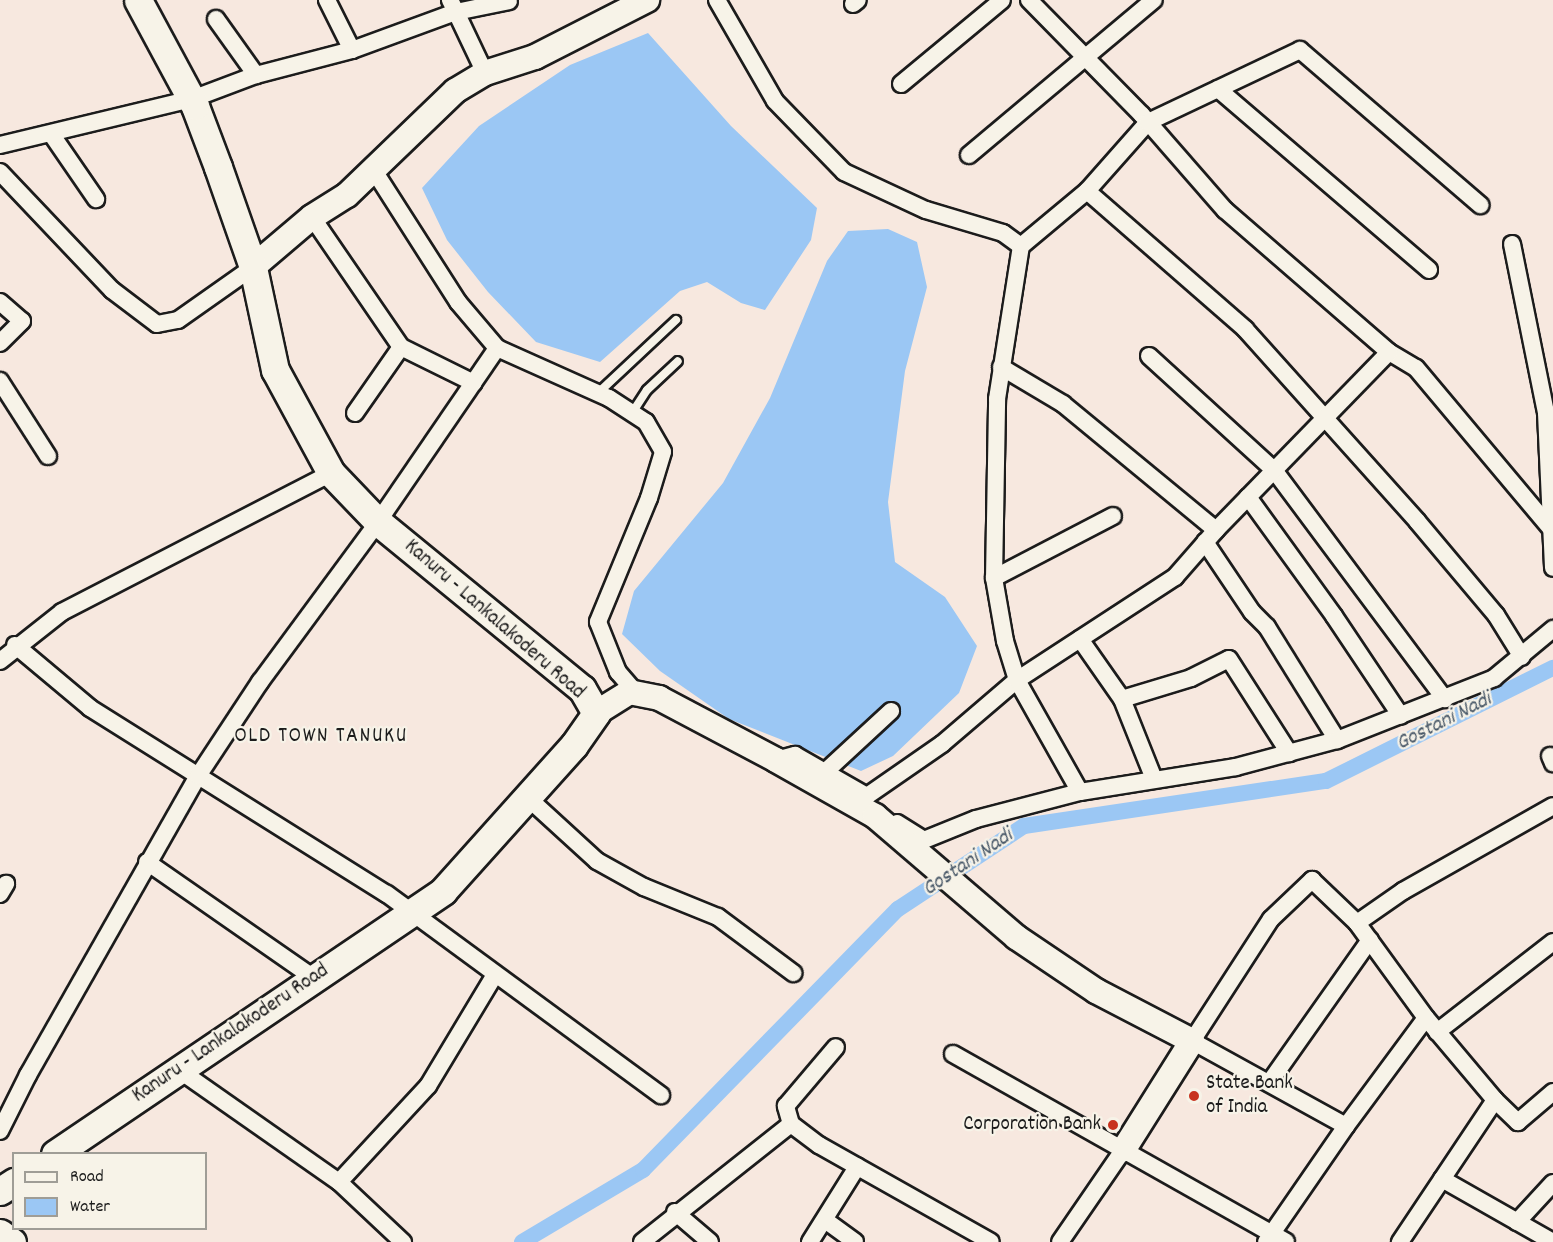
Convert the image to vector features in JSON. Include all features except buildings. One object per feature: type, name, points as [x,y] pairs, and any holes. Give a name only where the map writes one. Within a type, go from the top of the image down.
[{"type":"main road","name":"Kanuru - Lankalakoderu Road","points":[[58,1152],[443,891],[586,730],[596,713],[582,689],[378,522],[331,473],[275,370],[253,267],[189,93],[138,0]]},
{"type":"main road","points":[[0,1233],[12,1242]]},
{"type":"street","points":[[327,0],[352,50]]},
{"type":"street","points":[[0,172],[112,290],[157,324],[178,320],[253,267],[312,217],[347,195],[455,91],[485,73],[535,57],[647,0]]},
{"type":"street","points":[[717,0],[776,101],[844,172],[926,210],[1004,233],[1021,246]]},
{"type":"street","points":[[901,84],[1002,0]]},
{"type":"street","points":[[1029,0],[1148,122],[1225,210],[1389,352],[1416,368],[1551,529]]},
{"type":"street","points":[[969,155],[1154,0]]},
{"type":"street","points":[[0,145],[52,135],[189,93],[352,50],[453,6],[509,1]]},
{"type":"street","points":[[453,6],[485,73]]},
{"type":"street","points":[[216,19],[256,75]]},
{"type":"street","points":[[1080,792],[1017,680],[1005,641],[994,578],[1001,367],[1021,246],[1087,191],[1148,122],[1300,50],[1480,206]]},
{"type":"street","points":[[1218,89],[1429,270]]},
{"type":"street","points":[[52,135],[96,200]]},
{"type":"street","points":[[373,169],[458,302],[497,348],[598,393],[632,413],[646,422],[663,452],[649,498],[598,622],[618,672],[637,694]]},
{"type":"street","points":[[1087,191],[1245,329],[1325,415],[1496,615],[1522,657]]},
{"type":"street","points":[[312,217],[401,347],[474,382]]},
{"type":"street","points":[[1512,244],[1546,413],[1553,568]]},
{"type":"street","points":[[0,302],[22,321],[0,343]]},
{"type":"street","points":[[355,413],[401,347]]},
{"type":"street","points":[[0,1131],[6,1104],[198,776],[260,682],[378,522],[497,348]]},
{"type":"street","points":[[867,796],[942,744],[1017,680],[1175,578],[1211,536],[1325,415],[1389,352]]},
{"type":"street","points":[[1149,356],[1274,470],[1445,699]]},
{"type":"street","points":[[1001,367],[1063,404],[1211,536],[1252,612],[1267,627],[1337,740]]},
{"type":"street","points":[[0,381],[48,456]]},
{"type":"street","points":[[0,661],[15,645],[62,612],[331,473]]},
{"type":"street","points":[[1248,497],[1334,616],[1401,716]]},
{"type":"street","points":[[994,578],[1113,516]]},
{"type":"street","points":[[776,759],[795,755],[867,796],[898,824],[924,840],[976,819],[1080,792],[1236,767],[1337,740],[1494,678],[1553,629]]},
{"type":"street","points":[[1080,639],[1122,699],[1154,779]]},
{"type":"street","points":[[15,645],[90,708],[411,913],[494,976],[661,1095]]},
{"type":"street","points":[[1122,699],[1191,678],[1229,658],[1289,753]]},
{"type":"street","points":[[596,713],[629,692],[659,698],[776,759],[875,816],[1000,925],[1096,991],[1346,1126]]},
{"type":"street","points":[[825,772],[891,711]]},
{"type":"street","points":[[527,798],[597,861],[644,887],[718,917],[793,973]]},
{"type":"street","points":[[1357,923],[1403,891],[1553,806]]},
{"type":"street","points":[[147,862],[314,978]]},
{"type":"street","points":[[1060,1242],[1124,1149],[1270,919],[1312,880],[1357,923],[1437,1032],[1495,1100],[1518,1122],[1553,1092]]},
{"type":"street","points":[[1269,1083],[1370,940]]},
{"type":"street","points":[[1437,1032],[1553,942]]},
{"type":"street","points":[[339,1182],[428,1086],[494,976]]},
{"type":"street","points":[[953,1054],[1124,1149],[1275,1239],[1346,1126],[1426,1018]]},
{"type":"street","points":[[836,1047],[786,1106],[791,1124],[857,1167],[992,1242]]},
{"type":"street","points":[[179,1070],[339,1182],[403,1242]]},
{"type":"street","points":[[1400,1242],[1495,1100]]},
{"type":"street","points":[[642,1242],[675,1212],[791,1124]]},
{"type":"street","points":[[810,1242],[857,1167]]},
{"type":"street","points":[[1442,1179],[1553,1242]]},
{"type":"street","points":[[1517,1222],[1553,1183]]},
{"type":"street","points":[[675,1212],[710,1242]]},
{"type":"street","points":[[825,1220],[855,1242]]},
{"type":"lane","points":[[598,393],[676,320]]},
{"type":"lane","points":[[632,413],[647,390],[678,361]]},
{"type":"water","points":[[648,33],[731,126],[817,208],[811,240],[765,310],[741,303],[707,282],[680,291],[600,362],[536,342],[488,292],[447,240],[422,188],[479,126],[570,65]]},
{"type":"water","points":[[888,229],[917,242],[927,287],[905,371],[888,502],[895,562],[945,597],[977,646],[959,693],[893,756],[861,771],[729,719],[660,671],[622,634],[634,591],[723,483],[770,398],[827,261],[848,231]]},
{"type":"waterway","name":"Gostani Nadi","points":[[522,1242],[643,1170],[898,909],[1024,826],[1326,781],[1553,668]]},
{"type":"place","name":"State Bank of India","points":[[1194,1096]]},
{"type":"place","name":"Corporation Bank","points":[[1113,1125]]},
{"type":"district","name":"OLD TOWN TANUKU","points":[[321,737]]}]
